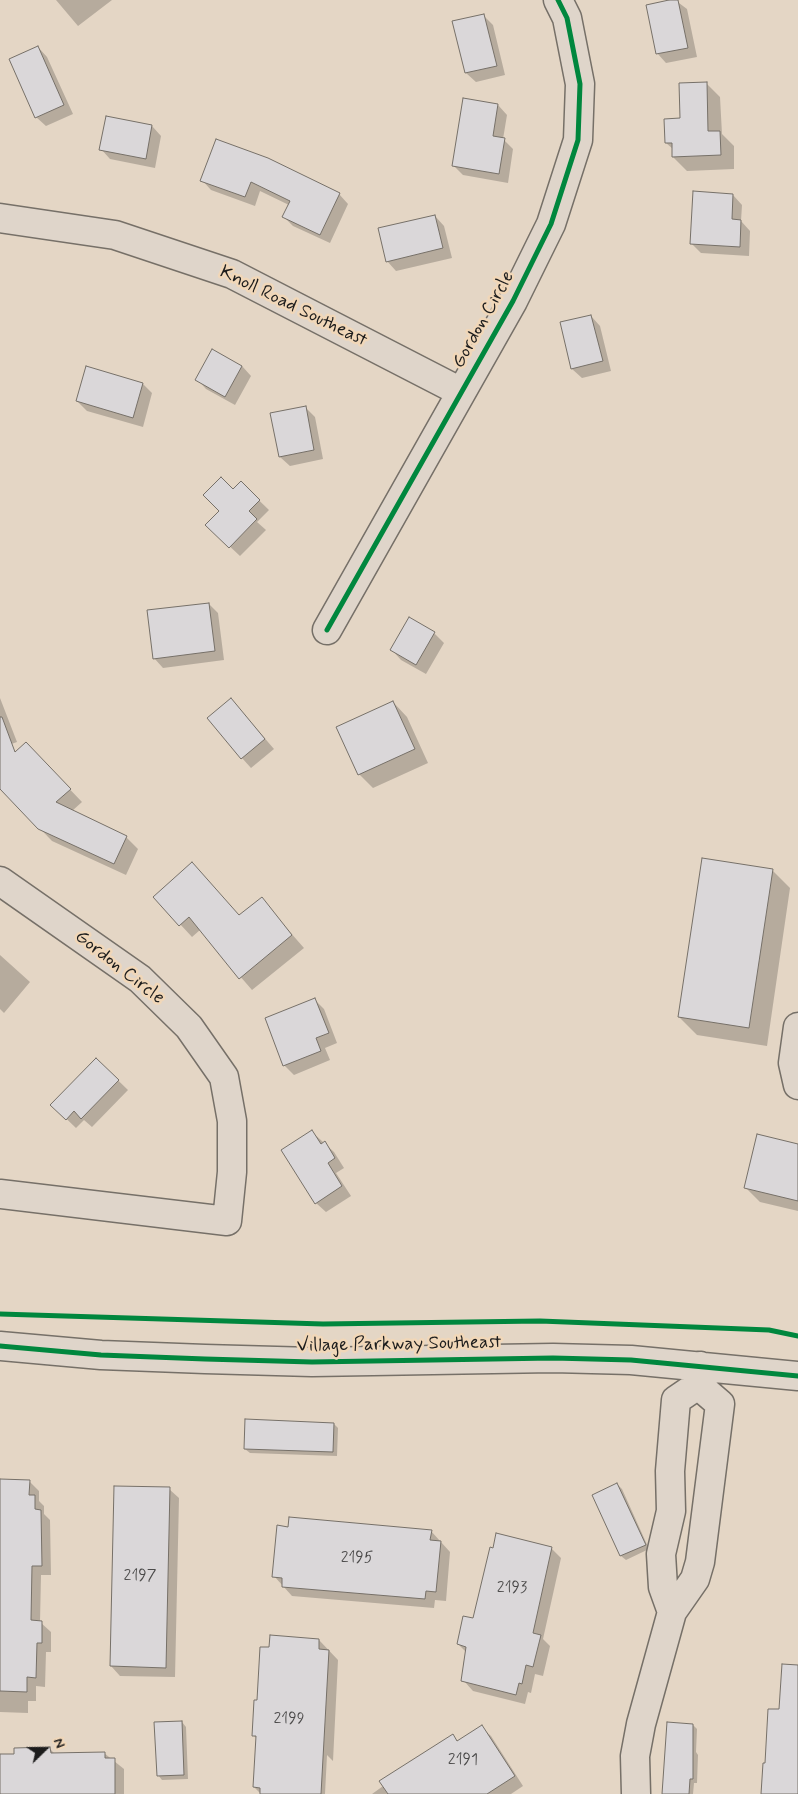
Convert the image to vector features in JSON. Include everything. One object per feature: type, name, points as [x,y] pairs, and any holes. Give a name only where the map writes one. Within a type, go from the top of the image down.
[{"type":"street","name":"Gordon Circle","points":[[327,630],[513,301],[551,224],[578,140],[580,84],[568,18],[558,0]]},
{"type":"street","name":"Knoll Road Southeast","points":[[0,218],[116,235],[232,274],[461,392]]},
{"type":"street","name":"Gordon Circle","points":[[0,881],[140,979],[190,1027],[224,1077],[232,1121],[232,1172],[227,1221],[0,1194]]},
{"type":"street","points":[[798,1027],[793,1063],[798,1085]]},
{"type":"street","name":"Village Parkway Southeast","points":[[0,1346],[204,1360],[312,1362],[553,1358],[631,1360],[699,1376],[798,1376]]},
{"type":"street","points":[[636,1794],[635,1756],[641,1724],[672,1612],[695,1579],[680,1558],[671,1511],[670,1471],[676,1400],[699,1376],[720,1404],[680,1558],[663,1587],[672,1612]]},
{"type":"building","points":[[678,0],[688,48],[656,54],[646,5]]},
{"type":"building","points":[[484,14],[497,66],[465,73],[452,21]]},
{"type":"building","points":[[38,46],[64,105],[35,118],[9,59]]},
{"type":"building","points":[[707,82],[708,131],[720,131],[721,155],[672,157],[672,143],[665,143],[664,119],[680,118],[679,83]]},
{"type":"building","points":[[463,98],[498,104],[493,136],[505,138],[499,174],[452,166]]},
{"type":"building","points":[[106,116],[152,125],[146,159],[99,150]]},
{"type":"building","points":[[216,139],[268,158],[340,193],[320,235],[282,217],[290,201],[251,182],[245,197],[200,181]]},
{"type":"building","points":[[693,191],[733,194],[732,219],[741,220],[740,247],[690,244]]},
{"type":"building","points":[[435,215],[443,248],[386,262],[378,228]]},
{"type":"building","points":[[591,315],[603,361],[571,369],[560,322]]},
{"type":"building","points":[[212,349],[242,366],[225,397],[195,380]]},
{"type":"building","points":[[86,366],[143,383],[133,418],[76,401]]},
{"type":"building","points":[[306,406],[314,450],[279,457],[270,413]]},
{"type":"building","points":[[221,477],[233,489],[241,481],[260,500],[249,511],[257,519],[229,548],[205,525],[219,511],[203,495]]},
{"type":"building","points":[[209,603],[215,651],[153,659],[147,610]]},
{"type":"building","points":[[409,617],[435,632],[416,665],[390,650]]},
{"type":"building","points":[[231,698],[265,739],[241,759],[207,718]]},
{"type":"building","points":[[393,701],[415,749],[358,775],[336,727]]},
{"type":"building","points":[[0,717],[2,717],[15,752],[26,742],[71,789],[56,802],[127,836],[114,864],[38,829],[0,789]]},
{"type":"building","points":[[702,858],[773,869],[749,1028],[678,1017]]},
{"type":"building","points":[[192,862],[239,915],[262,897],[292,935],[239,979],[189,917],[179,926],[153,897]]},
{"type":"building","points":[[315,998],[329,1033],[316,1038],[321,1051],[283,1066],[265,1018]]},
{"type":"building","points":[[96,1058],[119,1080],[81,1119],[74,1111],[66,1120],[50,1105]]},
{"type":"building","points":[[312,1130],[321,1144],[325,1141],[335,1158],[328,1163],[342,1186],[315,1204],[281,1150]]},
{"type":"building","points":[[757,1134],[798,1144],[798,1201],[744,1188]]},
{"type":"building","points":[[245,1419],[334,1423],[333,1452],[244,1449]]},
{"type":"building","points":[[0,1479],[30,1480],[29,1495],[35,1495],[35,1509],[41,1510],[42,1566],[32,1566],[31,1620],[42,1621],[42,1643],[37,1643],[36,1678],[27,1677],[27,1692],[0,1691]]},
{"type":"building","points":[[617,1483],[646,1545],[620,1556],[592,1495]]},
{"type":"building","points":[[114,1486],[170,1487],[166,1668],[110,1666]]},
{"type":"building","points":[[289,1517],[432,1530],[430,1540],[441,1541],[436,1592],[426,1591],[425,1599],[282,1587],[282,1578],[272,1577],[277,1525],[288,1527]]},
{"type":"building","points":[[496,1533],[552,1547],[533,1633],[541,1635],[533,1667],[526,1665],[522,1684],[519,1683],[516,1695],[461,1681],[466,1647],[457,1644],[463,1616],[473,1618],[490,1547],[493,1548]]},
{"type":"building","points":[[270,1635],[319,1639],[319,1649],[329,1650],[321,1794],[260,1794],[260,1788],[253,1787],[256,1736],[252,1736],[254,1700],[257,1700],[260,1647],[269,1647]]},
{"type":"building","points":[[782,1664],[798,1665],[798,1794],[761,1794],[768,1709],[779,1709]]},
{"type":"building","points":[[182,1721],[184,1775],[157,1776],[154,1722]]},
{"type":"building","points":[[667,1722],[693,1724],[693,1779],[690,1779],[689,1794],[662,1794]]},
{"type":"building","points":[[482,1725],[515,1776],[487,1794],[388,1794],[379,1781],[453,1734],[457,1741]]},
{"type":"building","points":[[50,1747],[51,1753],[105,1752],[105,1758],[115,1758],[115,1794],[0,1794],[0,1754],[14,1754],[14,1748]]},
{"type":"cycle path","points":[[327,630],[513,301],[551,224],[578,140],[580,84],[567,18],[558,0]]},
{"type":"cycle path","points":[[0,1314],[323,1324],[540,1321],[769,1330],[798,1336]]},
{"type":"cycle path","points":[[0,1346],[101,1355],[312,1362],[553,1358],[631,1360],[798,1376]]}]
